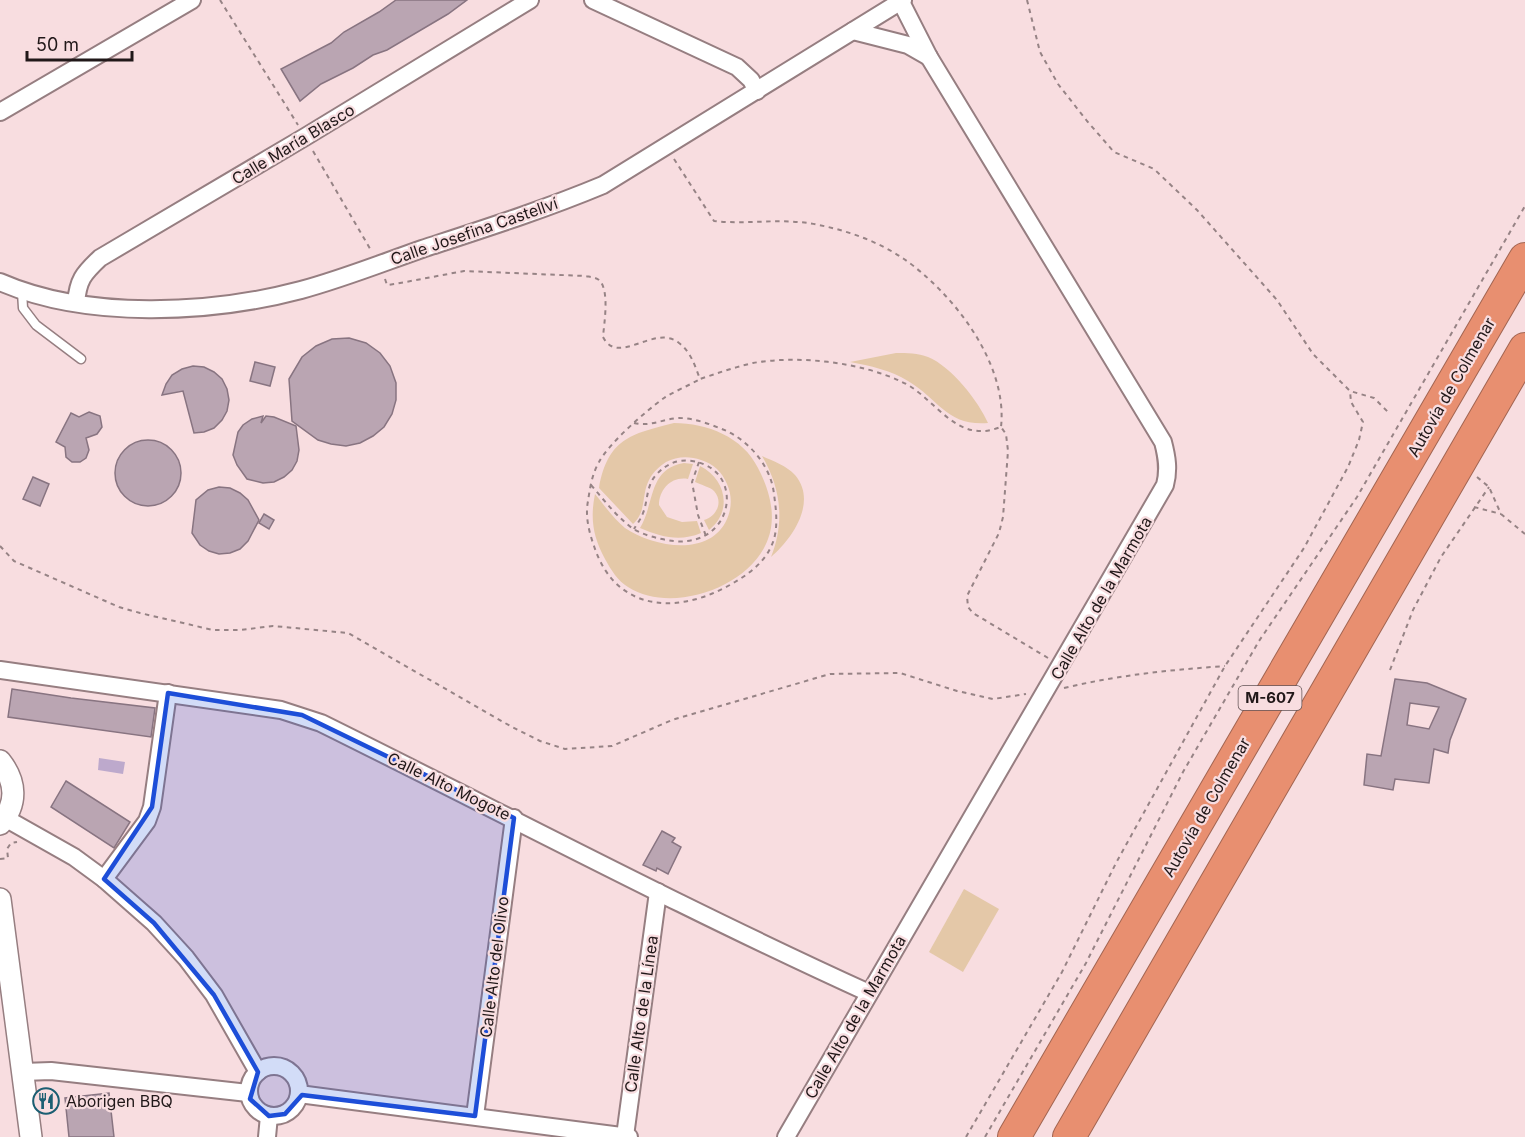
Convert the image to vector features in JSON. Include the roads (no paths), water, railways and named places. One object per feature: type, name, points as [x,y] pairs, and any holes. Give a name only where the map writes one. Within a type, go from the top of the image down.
[{"type":"highway","name":"Autovía de Colmenar","points":[[1014,1137],[1525,259]]},
{"type":"highway","name":"M-607","points":[[1068,1137],[1525,349]]},
{"type":"street","points":[[0,112],[192,0]]},
{"type":"street","name":"Calle María Blasco","points":[[76,303],[77,288],[83,273],[100,258],[530,0]]},
{"type":"street","points":[[593,0],[737,68],[751,80],[757,91]]},
{"type":"street","name":"Calle Josefina Castellví","points":[[0,282],[22,292],[76,303],[127,309],[238,304],[302,290],[557,204],[603,185],[902,0]]},
{"type":"street","name":"Calle Alto de la Marmota","points":[[786,1137],[1047,692],[1165,485],[1168,474],[1163,442],[929,57],[902,0]]},
{"type":"street","points":[[853,31],[908,45],[929,57]]},
{"type":"street","name":"Calle Alto Mogote","points":[[0,670],[168,693],[302,715],[514,818],[657,892],[869,993]]},
{"type":"street","points":[[104,879],[147,821],[152,807],[168,693]]},
{"type":"street","points":[[0,761],[11,779],[13,789],[13,799],[2,821],[74,856],[154,923],[186,958],[214,995],[258,1072]]},
{"type":"street","name":"Calle Alto del Olivo","points":[[475,1116],[514,818]]},
{"type":"street","name":"Calle Alto de la Línea","points":[[625,1136],[657,892]]},
{"type":"street","points":[[0,898],[31,1137]]},
{"type":"street","points":[[276,1066],[289,1071],[297,1081],[299,1094],[292,1109],[278,1117],[263,1114],[252,1106],[248,1093],[249,1085],[258,1072],[263,1068],[276,1066]]},
{"type":"street","points":[[23,1072],[51,1071],[248,1093]]},
{"type":"street","points":[[299,1094],[475,1116],[526,1130],[629,1137]]},
{"type":"street","points":[[267,1137],[269,1116]]},
{"type":"lane","points":[[22,292],[23,308],[36,325],[81,359]]},
{"type":"place","name":"Aborigen BBQ","points":[[46,1101]]}]
